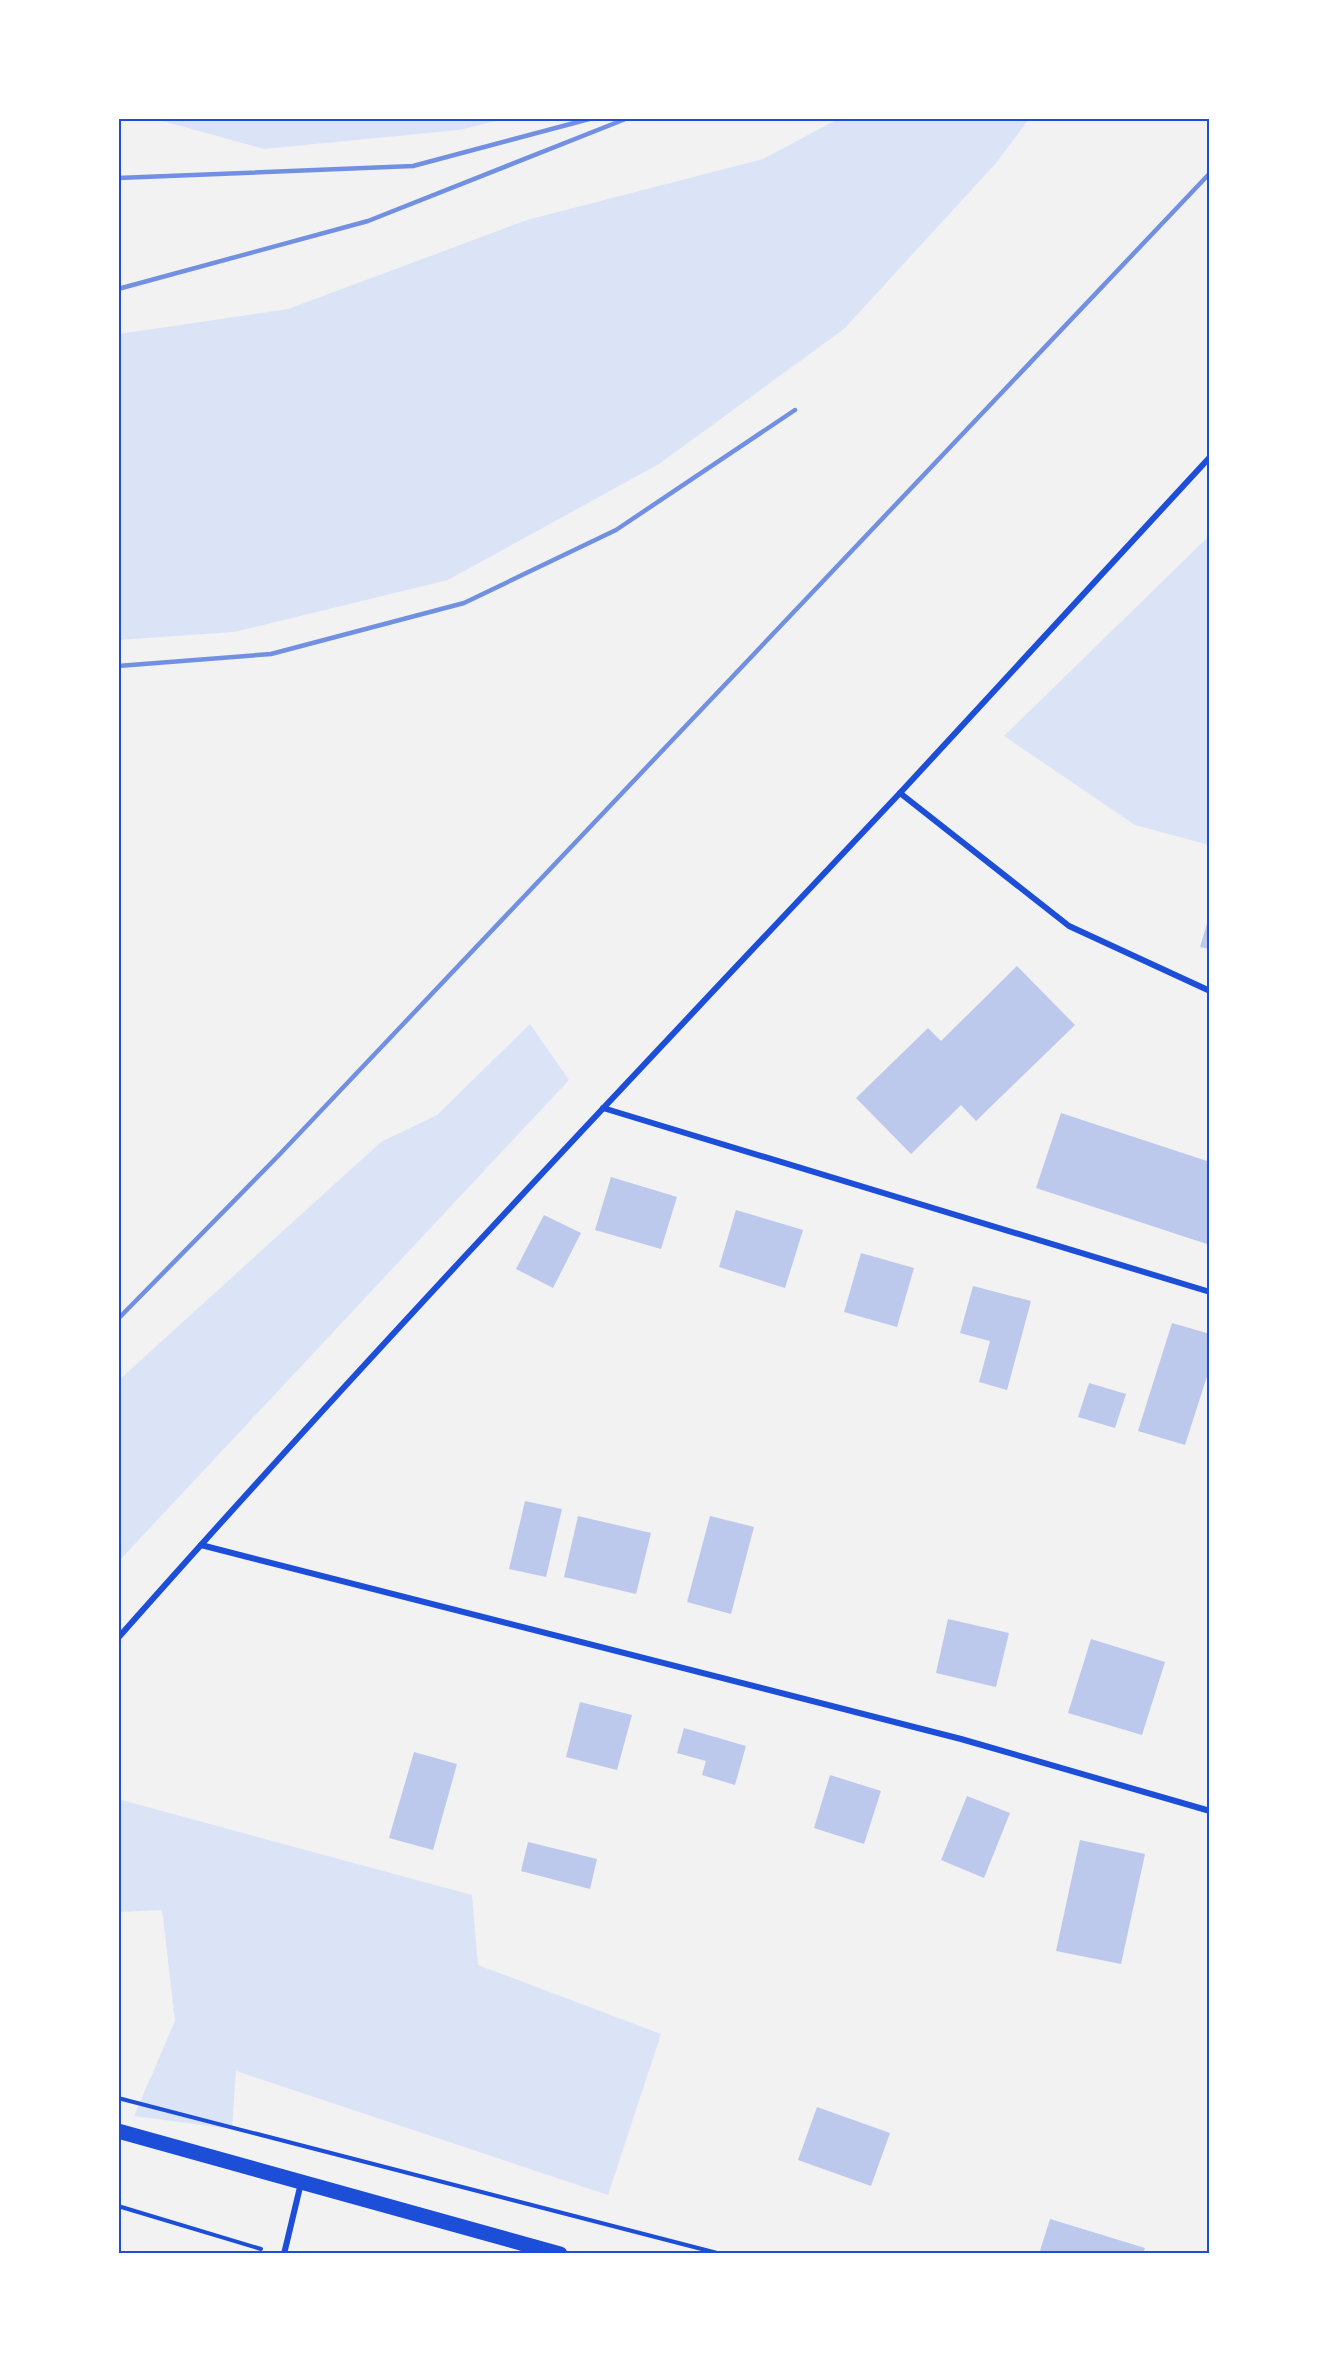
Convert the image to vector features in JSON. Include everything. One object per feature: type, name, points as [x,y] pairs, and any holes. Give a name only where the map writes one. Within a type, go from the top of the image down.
[{"type":"main road","points":[[118,2131],[560,2253]]},
{"type":"street","points":[[118,1638],[603,1108],[900,793],[1209,457]]},
{"type":"street","points":[[900,793],[1069,926],[1209,992]]},
{"type":"street","points":[[603,1108],[1209,1292]]},
{"type":"street","points":[[201,1545],[961,1740],[1209,1811]]},
{"type":"street","points":[[284,2253],[301,2182]]},
{"type":"path","points":[[118,2098],[721,2253]]},
{"type":"path","points":[[118,2206],[266,2250]]},
{"type":"shaded area","points":[[155,119],[504,119],[459,130],[264,149]]},
{"type":"shaded area","points":[[838,119],[1029,119],[997,162],[844,329],[659,464],[448,580],[234,632],[119,640],[119,334],[288,309],[527,220],[763,159]]},
{"type":"shaded area","points":[[1209,536],[1209,845],[1135,825],[1004,736]]},
{"type":"shaded area","points":[[530,1024],[569,1080],[119,1561],[119,1380],[381,1142],[437,1115]]},
{"type":"shaded area","points":[[118,1799],[472,1895],[478,1965],[661,2034],[608,2195],[236,2071],[232,2129],[134,2116],[175,2021],[162,1910],[119,1912]]},
{"type":"building","points":[[1210,917],[1210,949],[1200,947]]},
{"type":"building","points":[[1017,966],[1075,1025],[976,1121],[961,1105],[911,1154],[856,1098],[928,1028],[941,1041]]},
{"type":"building","points":[[1061,1113],[1210,1162],[1210,1245],[1036,1188]]},
{"type":"building","points":[[611,1177],[677,1197],[661,1249],[595,1230]]},
{"type":"building","points":[[736,1210],[803,1230],[785,1288],[719,1267]]},
{"type":"building","points":[[544,1215],[581,1233],[553,1288],[516,1269]]},
{"type":"building","points":[[861,1253],[914,1268],[897,1327],[844,1312]]},
{"type":"building","points":[[973,1286],[1031,1301],[1007,1390],[979,1382],[990,1341],[960,1333]]},
{"type":"building","points":[[1172,1323],[1210,1334],[1210,1367],[1185,1445],[1138,1431]]},
{"type":"building","points":[[1089,1383],[1126,1394],[1115,1428],[1078,1417]]},
{"type":"building","points":[[525,1501],[562,1509],[546,1577],[509,1569]]},
{"type":"building","points":[[578,1516],[651,1533],[636,1594],[564,1577]]},
{"type":"building","points":[[710,1516],[754,1527],[731,1614],[687,1602]]},
{"type":"building","points":[[948,1619],[1009,1633],[996,1687],[936,1673]]},
{"type":"building","points":[[1091,1639],[1165,1662],[1142,1735],[1068,1713]]},
{"type":"building","points":[[580,1702],[632,1715],[617,1770],[566,1757]]},
{"type":"building","points":[[684,1728],[746,1746],[735,1785],[702,1775],[706,1761],[677,1753]]},
{"type":"building","points":[[414,1752],[457,1764],[433,1850],[389,1838]]},
{"type":"building","points":[[830,1775],[881,1791],[864,1844],[814,1828]]},
{"type":"building","points":[[967,1796],[1010,1813],[984,1878],[941,1860]]},
{"type":"building","points":[[1080,1840],[1145,1854],[1121,1964],[1056,1951]]},
{"type":"building","points":[[528,1842],[597,1859],[590,1889],[521,1871]]},
{"type":"building","points":[[817,2107],[890,2133],[871,2186],[798,2160]]},
{"type":"building","points":[[1050,2219],[1145,2248],[1143,2254],[1039,2254]]},
{"type":"railway","points":[[118,178],[413,166],[593,118]]},
{"type":"railway","points":[[118,289],[368,221],[628,118]]},
{"type":"railway","points":[[118,1319],[280,1154],[1210,173]]},
{"type":"railway","points":[[118,666],[271,654],[464,603],[616,530],[795,410]]}]
